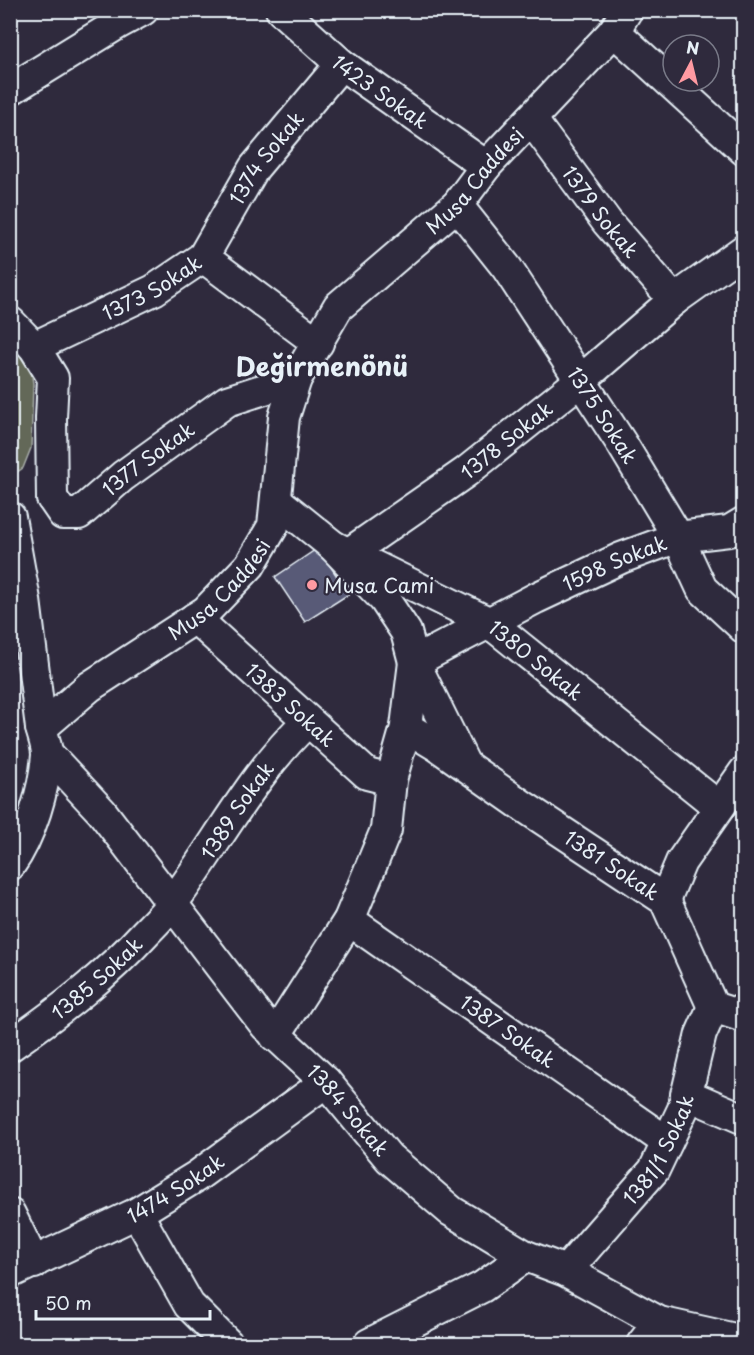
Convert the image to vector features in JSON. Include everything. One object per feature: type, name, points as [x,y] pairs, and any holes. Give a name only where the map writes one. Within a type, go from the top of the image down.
[{"type":"street","points":[[10,90],[143,10]]},
{"type":"street","name":"1423 Sokak","points":[[281,10],[340,64],[486,166]]},
{"type":"street","points":[[620,21],[744,150]]},
{"type":"street","name":"Musa Caddesi","points":[[44,740],[89,687],[206,611],[250,565],[273,526],[284,417],[296,379],[338,308],[457,205],[486,166],[620,21]]},
{"type":"street","name":"1374 Sokak","points":[[203,258],[254,168],[340,64]]},
{"type":"street","name":"1379 Sokak","points":[[531,119],[608,222],[674,300]]},
{"type":"street","name":"1375 Sokak","points":[[457,205],[507,268],[622,444],[678,537],[702,589],[744,628]]},
{"type":"street","name":"1378 Sokak","points":[[340,550],[466,472],[580,381],[674,300],[744,250]]},
{"type":"street","name":"1373 Sokak","points":[[34,347],[154,290],[203,258],[318,343]]},
{"type":"street","points":[[10,322],[34,347],[53,378],[52,498],[10,516],[25,600],[44,740],[38,805],[16,857],[10,865]]},
{"type":"street","name":"1377 Sokak","points":[[52,498],[63,514],[79,514],[132,469],[226,401],[296,379]]},
{"type":"street","name":"1380 Sokak","points":[[276,500],[340,550],[384,599],[406,632],[414,662]]},
{"type":"street","name":"1598 Sokak","points":[[414,662],[536,598],[621,558],[678,537],[729,531],[744,522]]},
{"type":"street","name":"1380 Sokak","points":[[340,550],[490,623],[719,807]]},
{"type":"street","name":"1383 Sokak","points":[[195,618],[366,774],[391,780]]},
{"type":"street","points":[[275,1036],[349,920],[386,830],[391,780],[406,727],[414,662]]},
{"type":"street","name":"1381 Sokak","points":[[414,662],[465,765]]},
{"type":"street","name":"1389 Sokak","points":[[173,903],[256,782],[307,722]]},
{"type":"street","name":"1381 Sokak","points":[[406,727],[665,900],[713,1007]]},
{"type":"street","name":"1384 Sokak","points":[[44,740],[275,1036],[326,1082],[389,1158],[452,1211],[526,1256],[566,1271],[650,1333],[744,1341]]},
{"type":"street","points":[[665,900],[681,862],[744,772]]},
{"type":"street","name":"1385 Sokak","points":[[10,1046],[64,1008],[120,960],[173,903]]},
{"type":"street","name":"1387 Sokak","points":[[349,920],[667,1142]]},
{"type":"street","points":[[713,1007],[744,1017]]},
{"type":"street","name":"1381/1 Sokak","points":[[566,1271],[654,1170],[682,1109],[701,1034],[713,1007]]},
{"type":"street","name":"1474 Sokak","points":[[22,1268],[137,1213],[197,1176],[326,1082]]},
{"type":"street","points":[[686,1094],[744,1119]]},
{"type":"street","points":[[137,1213],[189,1305],[228,1344]]},
{"type":"street","points":[[10,1214],[22,1268]]},
{"type":"street","points":[[369,1344],[482,1287],[526,1256]]},
{"type":"green space","points":[[10,322],[28,346],[33,384],[31,448],[23,468],[11,476]]},
{"type":"building","name":"Musa Cami","points":[[318,548],[349,594],[305,622],[275,577]]},
{"type":"place","name":"Musa Cami","points":[[312,585]]},
{"type":"district","name":"Değirmenönü","points":[[322,365]]}]
